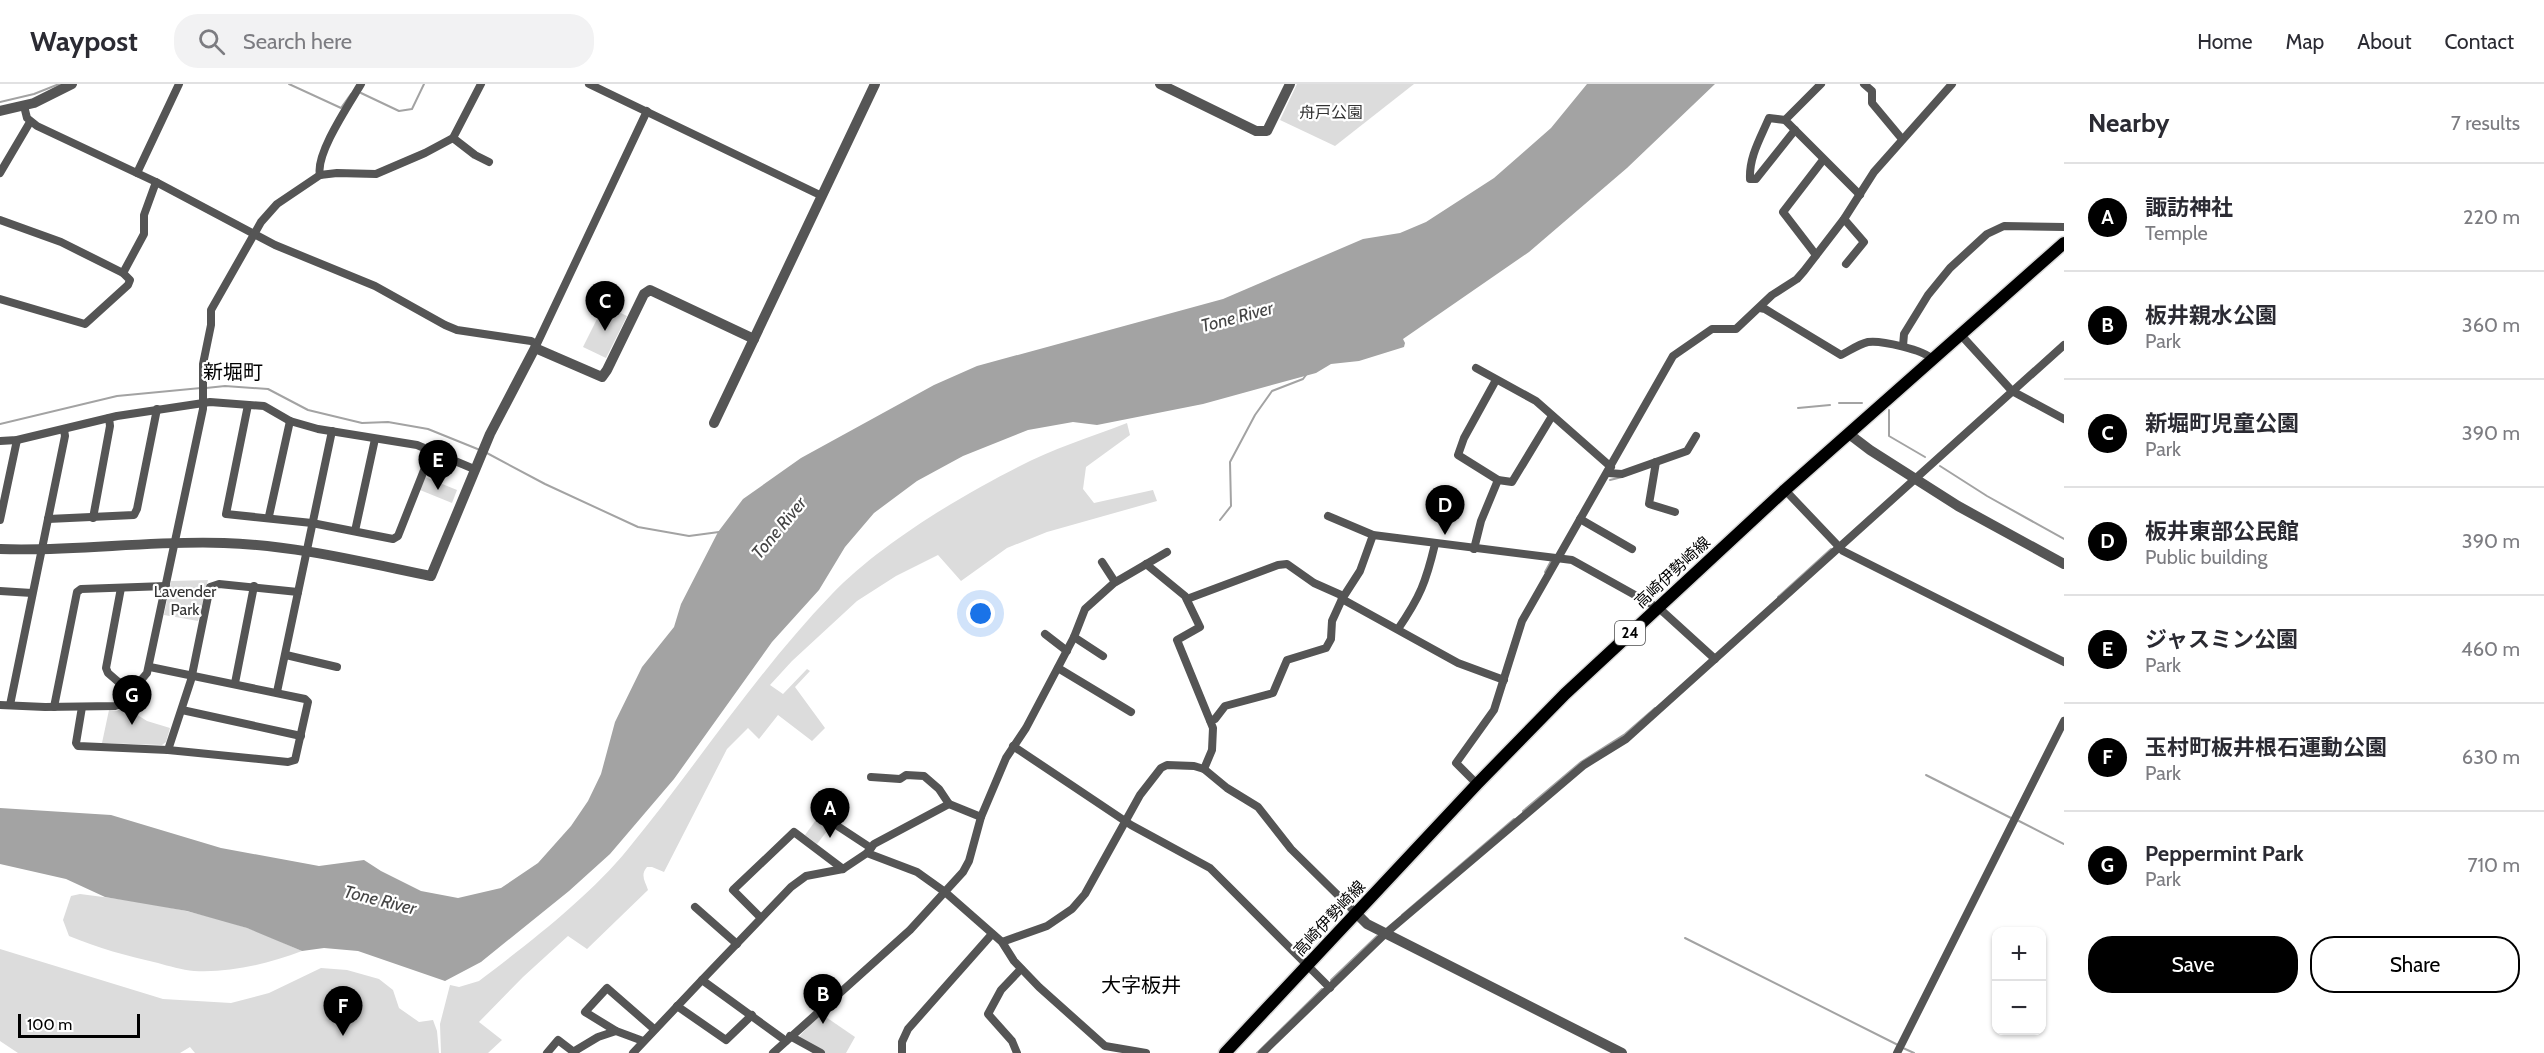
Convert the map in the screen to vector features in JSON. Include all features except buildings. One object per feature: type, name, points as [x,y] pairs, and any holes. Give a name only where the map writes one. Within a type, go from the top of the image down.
[{"type":"main road","name":"高崎伊勢崎線","points":[[1225,1053],[1550,708],[1785,490],[2064,243]]},
{"type":"street","points":[[0,111],[24,106],[72,84]]},
{"type":"street","points":[[137,173],[180,84]]},
{"type":"street","points":[[320,175],[319,169],[334,129],[361,84]]},
{"type":"street","points":[[0,705],[115,706],[121,704],[150,667],[204,398],[204,355],[211,325],[210,314],[255,234],[266,215],[277,204],[320,175],[376,174],[453,138],[481,84]]},
{"type":"street","points":[[589,84],[822,196]]},
{"type":"street","points":[[714,423],[875,84]]},
{"type":"street","points":[[1160,84],[1256,131],[1264,132],[1267,131],[1290,84]]},
{"type":"street","points":[[1785,120],[1821,84]]},
{"type":"street","points":[[1864,84],[1872,91],[1872,103],[1902,139]]},
{"type":"street","points":[[1477,784],[1456,763],[1491,717],[1522,621],[1676,352],[1712,329],[1736,329],[1772,296],[1797,279],[1844,219],[1874,172],[1952,84]]},
{"type":"street","points":[[24,106],[30,122],[156,182],[275,245],[375,286],[445,326],[457,330],[531,341],[536,346],[602,377],[644,294],[650,290],[754,339]]},
{"type":"street","points":[[0,549],[42,550],[176,543],[250,544],[307,550],[431,576],[489,436],[536,346],[647,111]]},
{"type":"street","points":[[1795,130],[1756,178],[1750,179],[1749,166],[1753,152],[1769,118],[1785,120],[1795,130],[1823,160],[1860,195]]},
{"type":"street","points":[[0,173],[30,122]]},
{"type":"street","points":[[453,138],[475,155],[489,162]]},
{"type":"street","points":[[1816,255],[1783,212],[1823,160]]},
{"type":"street","points":[[123,273],[144,234],[144,215],[156,182]]},
{"type":"street","points":[[1844,219],[1864,242],[1846,264]]},
{"type":"street","points":[[0,220],[62,242],[123,273],[130,280],[128,285],[85,324],[0,299]]},
{"type":"street","points":[[1903,346],[1904,334],[1928,295],[1950,268],[1987,234],[2004,226],[2064,227]]},
{"type":"street","points":[[1760,308],[1842,355],[1867,342],[1903,346],[1925,353],[1932,360]]},
{"type":"street","points":[[1961,336],[2012,392],[2064,419]]},
{"type":"street","points":[[1262,1053],[1386,933],[1584,765],[1626,739],[2064,345]]},
{"type":"street","points":[[1476,368],[1536,400],[1609,470],[1622,474],[1687,451],[1696,436]]},
{"type":"street","points":[[1496,380],[1464,438],[1458,455],[1498,480],[1512,482],[1552,416]]},
{"type":"street","points":[[0,441],[17,440],[204,398],[264,406],[290,421],[375,439],[411,443],[476,464]]},
{"type":"street","points":[[248,405],[226,514],[269,516],[390,539],[396,538],[432,450]]},
{"type":"street","points":[[48,519],[130,517],[136,513],[157,409]]},
{"type":"street","points":[[93,518],[110,426],[109,418]]},
{"type":"street","points":[[269,516],[290,421]]},
{"type":"street","points":[[9,705],[65,436],[64,430]]},
{"type":"street","points":[[278,692],[332,431]]},
{"type":"street","points":[[1849,434],[1870,450],[1971,514],[2064,564]]},
{"type":"street","points":[[355,531],[375,439]]},
{"type":"street","points":[[0,520],[17,440]]},
{"type":"street","points":[[1656,462],[1649,504],[1675,512]]},
{"type":"street","points":[[1474,549],[1481,521],[1498,480]]},
{"type":"street","points":[[1785,490],[1838,548],[2064,662]]},
{"type":"street","points":[[1328,516],[1373,535],[1572,560],[1657,608],[1715,659]]},
{"type":"street","points":[[1580,519],[1632,549]]},
{"type":"street","points":[[1210,720],[1215,719],[1225,706],[1273,693],[1287,660],[1326,648],[1331,639],[1332,621],[1342,599],[1360,571],[1373,535]]},
{"type":"street","points":[[1398,629],[1419,598],[1428,574],[1435,544]]},
{"type":"street","points":[[773,1053],[910,930],[963,872],[969,861],[981,817],[1006,758],[1026,728],[1058,668],[1085,609],[1115,582],[1167,552]]},
{"type":"street","points":[[1102,562],[1115,582]]},
{"type":"street","points":[[1146,564],[1187,599],[1200,627],[1177,640],[1213,728],[1212,750],[1204,769]]},
{"type":"street","points":[[1187,599],[1282,564],[1290,566],[1314,583],[1341,595],[1342,599],[1458,663],[1504,680]]},
{"type":"street","points":[[168,750],[192,674],[210,587],[219,584],[298,592]]},
{"type":"street","points":[[54,707],[77,592],[81,589],[166,586]]},
{"type":"street","points":[[235,683],[254,586]]},
{"type":"street","points":[[121,588],[106,668],[108,673],[130,692]]},
{"type":"street","points":[[0,591],[32,592]]},
{"type":"street","points":[[1045,634],[1067,651]]},
{"type":"street","points":[[1074,637],[1102,656]]},
{"type":"street","points":[[286,655],[338,667]]},
{"type":"street","points":[[82,707],[76,743],[78,746],[168,750],[291,762],[296,759],[308,702],[304,699],[150,667]]},
{"type":"street","points":[[1058,668],[1131,712]]},
{"type":"street","points":[[182,710],[301,736]]},
{"type":"street","points":[[1897,1053],[2064,721]]},
{"type":"street","points":[[1013,746],[1125,821],[1210,868],[1330,988]]},
{"type":"street","points":[[1002,942],[1047,926],[1072,909],[1085,894],[1140,795],[1163,765],[1194,766],[1204,769],[1227,788],[1258,807],[1292,849],[1350,904],[1362,920],[1622,1053]]},
{"type":"street","points":[[871,777],[900,779],[906,775],[924,776],[939,789],[949,804],[981,817]]},
{"type":"street","points":[[633,1053],[791,887],[806,876],[843,869],[874,844],[949,804]]},
{"type":"street","points":[[836,825],[869,850],[917,872],[945,892],[1002,942],[1021,969],[1096,1039],[1113,1051],[1146,1053]]},
{"type":"street","points":[[761,918],[733,890],[794,832],[843,869]]},
{"type":"street","points":[[695,908],[737,944]]},
{"type":"street","points":[[902,1053],[902,1042],[908,1029],[992,934]]},
{"type":"street","points":[[1017,1053],[1012,1041],[988,1014],[1001,990],[1021,969]]},
{"type":"street","points":[[702,980],[788,1039],[821,1053]]},
{"type":"street","points":[[643,1041],[616,1031],[585,1012],[607,988],[654,1029]]},
{"type":"street","points":[[677,1006],[726,1040],[752,1015]]},
{"type":"street","points":[[547,1053],[558,1040],[574,1052],[598,1037],[616,1031]]},
{"type":"green space","name":"舟戸公園","points":[[1297,84],[1414,84],[1335,146],[1280,120]]},
{"type":"green space","points":[[604,305],[627,316],[606,358],[583,347]]},
{"type":"green space","points":[[1127,423],[1130,435],[1086,467],[1083,489],[1094,503],[1153,490],[1157,501],[1047,532],[1007,548],[961,581],[938,555],[896,576],[857,601],[792,661],[770,685],[783,694],[807,669],[810,671],[795,687],[825,728],[812,741],[778,715],[759,739],[748,728],[727,749],[664,872],[652,867],[647,867],[645,870],[644,878],[648,890],[587,949],[568,936],[523,977],[479,1022],[502,1040],[488,1053],[441,1053],[440,1024],[450,985],[459,987],[479,981],[577,902],[613,867],[778,655],[804,624],[851,576],[895,540],[994,479],[1044,454]]},
{"type":"green space","points":[[425,477],[457,490],[452,503],[420,490]]},
{"type":"green space","name":"Lavender Park","points":[[208,580],[198,621],[164,615],[171,581]]},
{"type":"green space","points":[[123,706],[147,721],[170,728],[166,742],[162,745],[102,743],[109,710],[117,711]]},
{"type":"green space","points":[[821,813],[834,822],[817,844],[805,835]]},
{"type":"green space","points":[[80,894],[143,903],[226,921],[254,930],[302,951],[249,967],[221,971],[185,970],[135,958],[69,936],[63,920],[71,896]]},
{"type":"green space","points":[[0,949],[163,999],[231,1003],[269,993],[321,968],[347,970],[379,979],[393,990],[399,1008],[419,1022],[433,1020],[437,1031],[439,1053],[195,1053],[190,1047],[180,1053],[18,1053],[0,1041]]},
{"type":"green space","points":[[820,1013],[855,1037],[846,1053],[826,1053],[798,1038]]},
{"type":"water","name":"Tone River","points":[[1587,84],[1715,84],[1627,168],[1529,252],[1403,339],[1404,347],[1359,361],[1331,364],[1316,373],[1203,404],[1097,425],[1073,422],[1028,430],[963,456],[917,481],[874,513],[845,547],[819,590],[772,642],[674,779],[610,854],[569,891],[481,962],[445,981],[358,951],[324,948],[302,951],[247,928],[187,911],[105,897],[66,879],[0,864],[0,808],[111,815],[221,848],[319,866],[364,860],[421,891],[458,898],[501,888],[538,863],[571,826],[588,801],[601,774],[615,722],[642,667],[674,627],[681,604],[718,532],[743,499],[801,458],[934,385],[977,366],[1223,299],[1363,239],[1400,233],[1426,222],[1494,178],[1551,128]]},
{"type":"waterway","points":[[0,102],[34,94],[59,84]]},
{"type":"waterway","points":[[289,84],[341,108],[351,94]]},
{"type":"waterway","points":[[361,93],[399,111],[412,109],[424,84]]},
{"type":"waterway","points":[[1220,520],[1231,506],[1230,462],[1255,415],[1272,391],[1303,379],[1306,375]]},
{"type":"waterway","points":[[206,388],[225,386],[268,389],[308,410],[362,423],[388,422],[428,429],[480,450]]},
{"type":"waterway","points":[[0,424],[117,396],[201,388]]},
{"type":"waterway","points":[[1839,403],[1862,403]]},
{"type":"waterway","points":[[1798,408],[1830,405]]},
{"type":"waterway","points":[[1889,410],[1889,436],[1925,457]]},
{"type":"waterway","points":[[485,452],[545,484],[638,527],[689,536],[719,532]]},
{"type":"waterway","points":[[1940,466],[1987,496],[2064,539]]},
{"type":"waterway","points":[[1610,480],[1622,477]]},
{"type":"waterway","points":[[1778,597],[1831,549]]},
{"type":"waterway","points":[[1545,572],[1551,561]]},
{"type":"waterway","points":[[1523,811],[1581,762],[1625,734],[1655,708]]},
{"type":"waterway","points":[[1926,775],[2011,818]]},
{"type":"waterway","points":[[1402,915],[1514,819]]},
{"type":"waterway","points":[[2019,821],[2064,844]]},
{"type":"waterway","points":[[1331,980],[1377,936]]},
{"type":"waterway","points":[[1685,938],[1898,1045]]},
{"type":"waterway","points":[[1257,1053],[1322,989]]},
{"type":"waterway","points":[[1903,1048],[1914,1053]]},
{"type":"place","name":"新堀町児童公園","points":[[605,331]]},
{"type":"place","name":"ジャスミン公園","points":[[438,490]]},
{"type":"place","name":"板井東部公民館","points":[[1445,535]]},
{"type":"place","name":"Peppermint Park","points":[[132,725]]},
{"type":"place","name":"諏訪神社","points":[[830,838]]},
{"type":"place","name":"板井親水公園","points":[[823,1024]]},
{"type":"place","name":"玉村町板井根石運動公園","points":[[343,1036]]},
{"type":"district","name":"新堀町","points":[[233,372]]},
{"type":"district","name":"大字板井","points":[[1141,985]]}]
